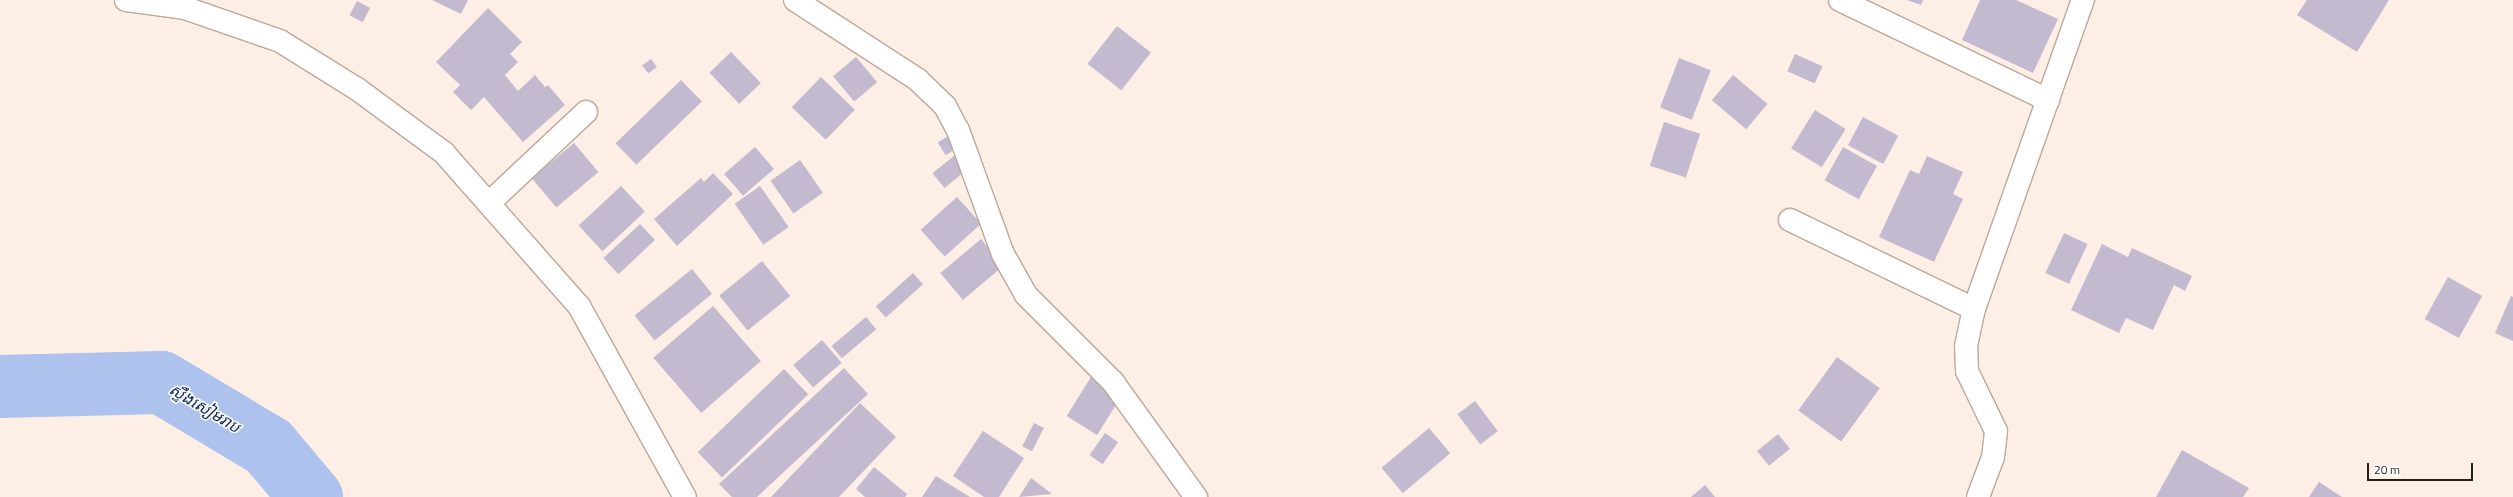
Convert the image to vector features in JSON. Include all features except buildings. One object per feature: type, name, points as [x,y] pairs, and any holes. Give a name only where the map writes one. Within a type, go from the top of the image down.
[{"type":"street","points":[[126,0],[185,4],[280,41],[357,89],[444,152],[579,306],[685,497]]},
{"type":"street","points":[[795,0],[936,94],[958,130],[1003,254],[1026,295],[1113,382],[1196,497]]},
{"type":"street","points":[[1840,0],[2048,100]]},
{"type":"street","points":[[1978,497],[1993,457],[1996,431],[1966,371],[1966,346],[1974,309],[2083,0]]},
{"type":"street","points":[[489,203],[586,112]]},
{"type":"street","points":[[1790,220],[1974,309]]},
{"type":"waterway","name":"ស្ទឹងសៀមរាប","points":[[0,386],[161,382],[268,446],[311,497]]}]
